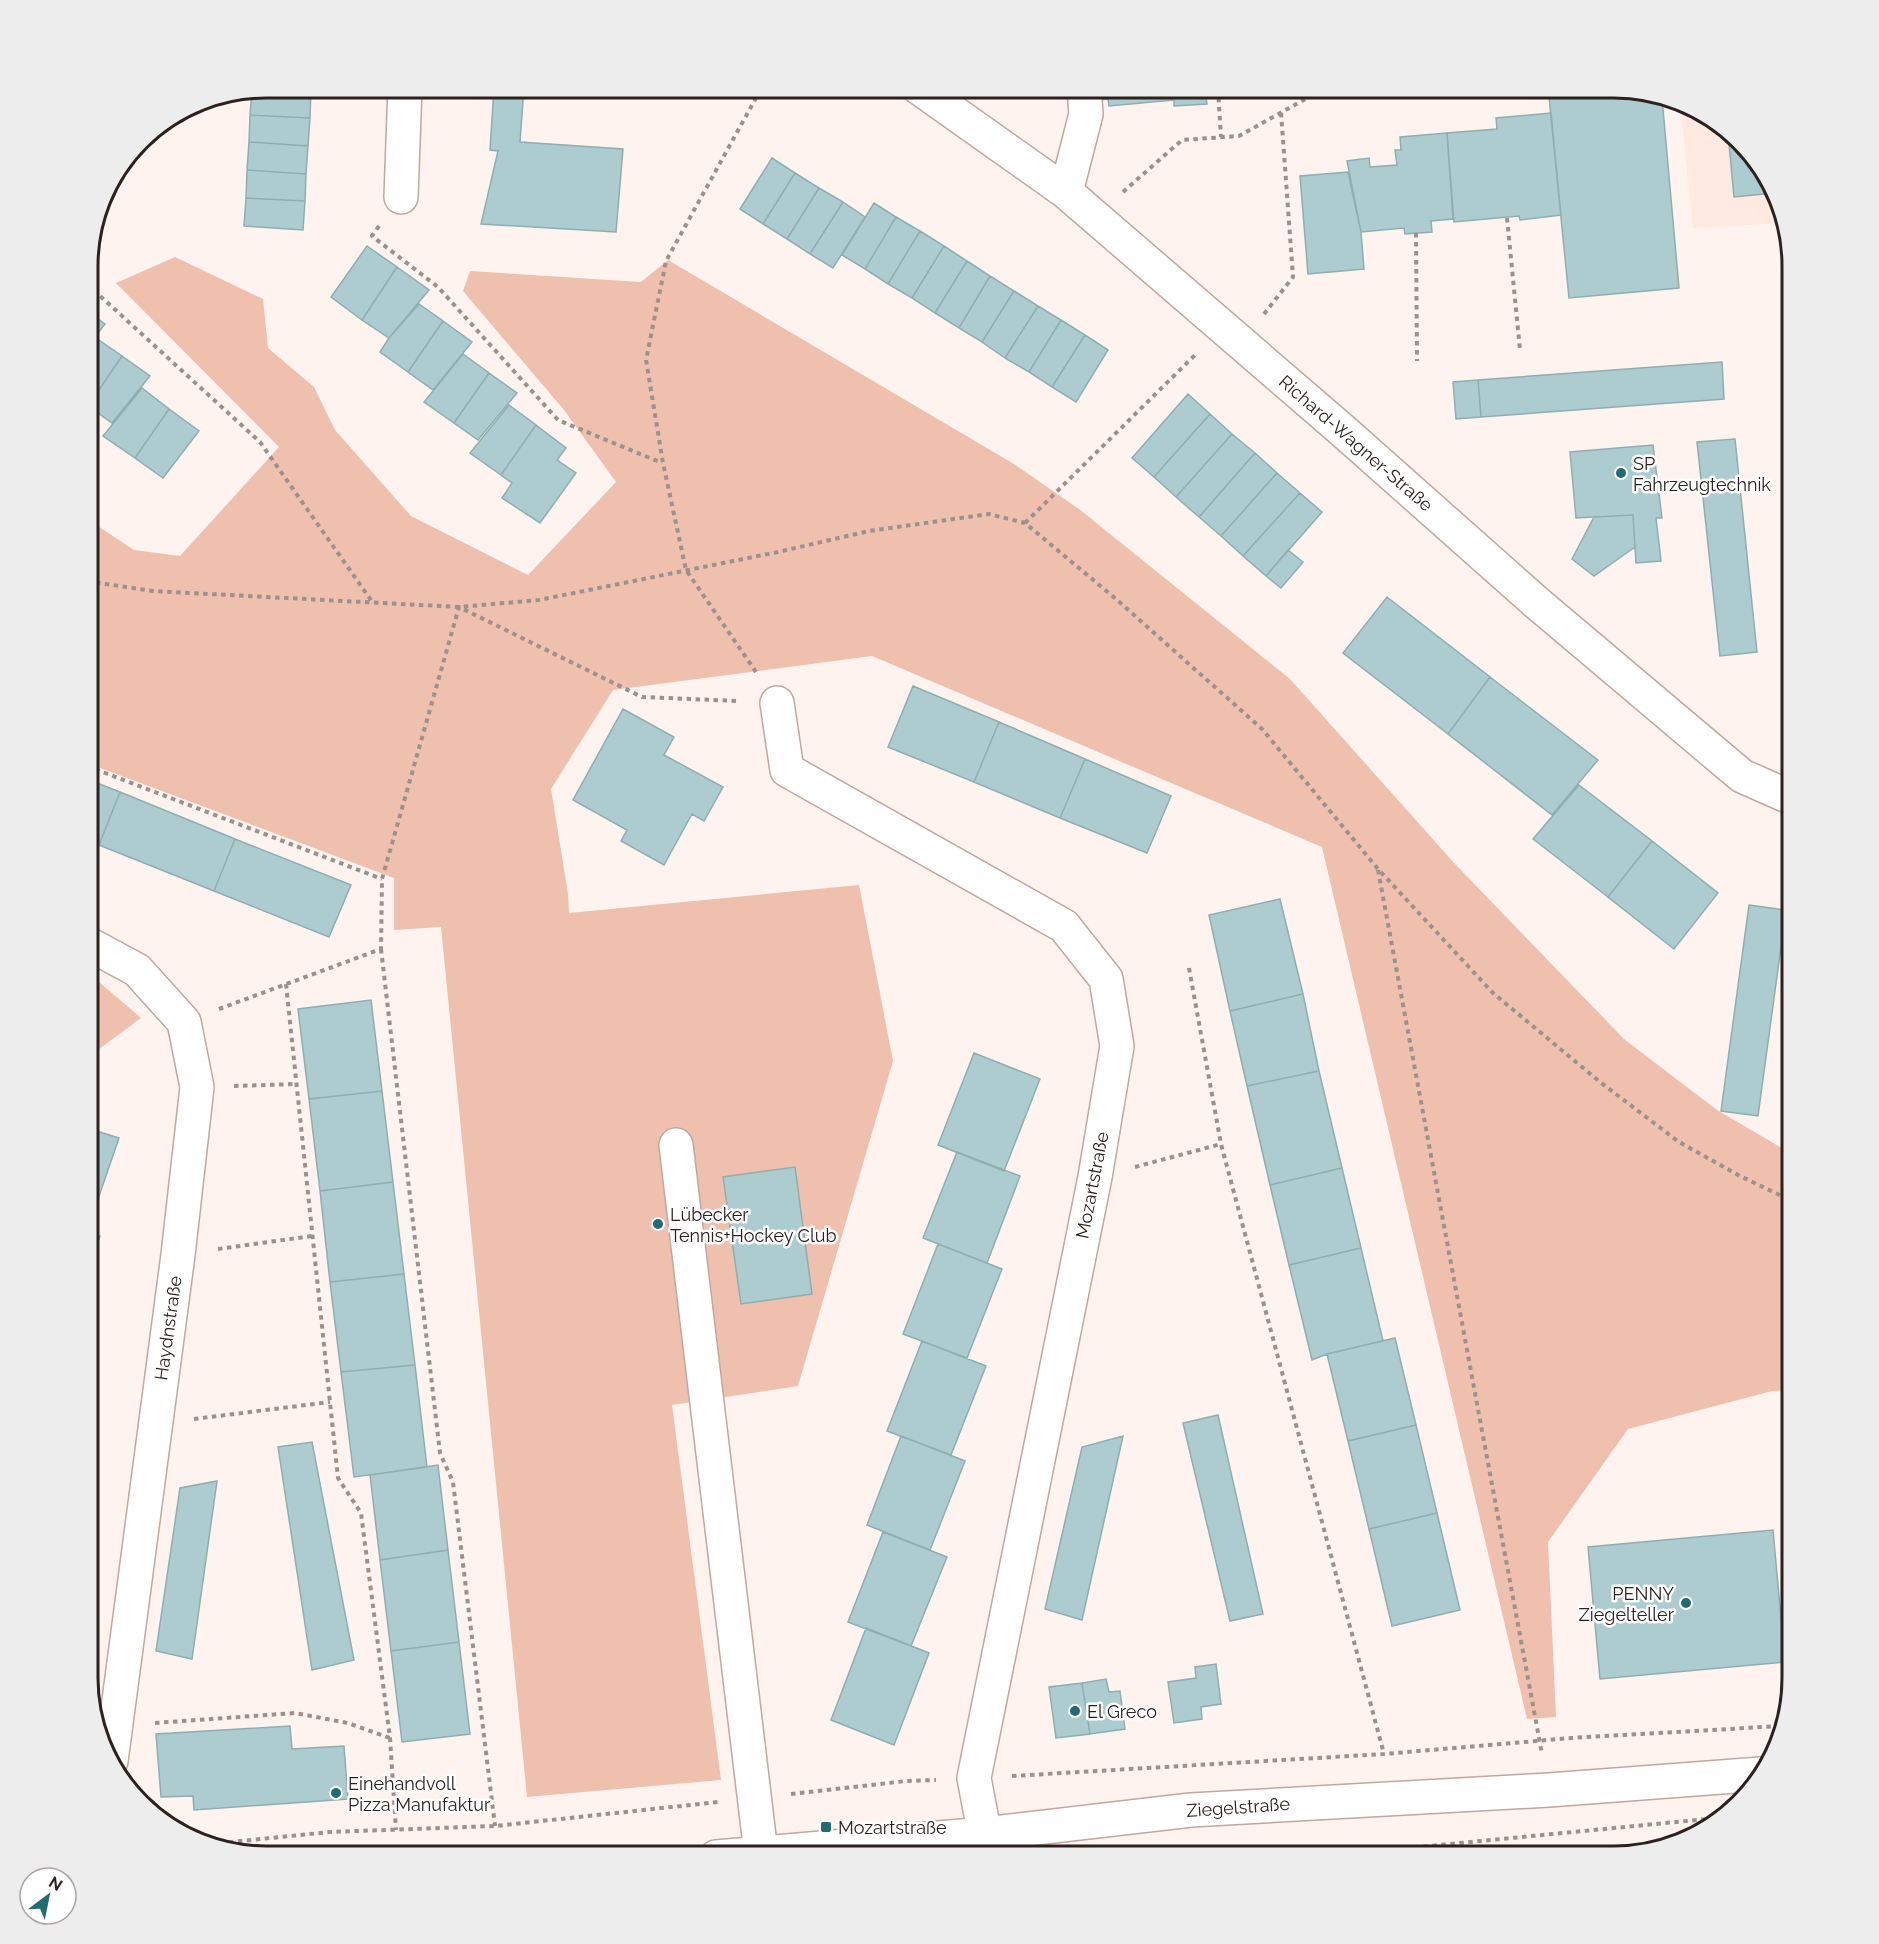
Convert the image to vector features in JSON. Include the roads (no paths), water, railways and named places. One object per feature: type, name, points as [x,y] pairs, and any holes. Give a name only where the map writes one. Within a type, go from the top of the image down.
[{"type":"street","points":[[401,197],[405,98]]},
{"type":"street","name":"Richard-Wagner-Straße","points":[[934,98],[1066,192],[1537,603],[1742,776],[1782,794]]},
{"type":"street","points":[[1066,192],[1086,114],[1085,98]]},
{"type":"street","name":"Mozartstraße","points":[[777,703],[787,770],[1064,926],[1106,979],[1117,1046],[1095,1177],[974,1778],[987,1846]]},
{"type":"street","name":"Haydnstraße","points":[[98,949],[137,970],[184,1022],[197,1087],[178,1255],[113,1748]]},
{"type":"street","points":[[675,1145],[760,1846]]},
{"type":"street","name":"Ziegelstraße","points":[[987,1846],[1191,1810],[1549,1790],[1751,1775]]},
{"type":"place","name":"SP Fahrzeugtechnik","points":[[1621,473]]},
{"type":"place","name":"Lübecker Tennis+Hockey Club","points":[[658,1224]]},
{"type":"place","name":"PENNY Ziegelteller","points":[[1686,1603]]},
{"type":"place","name":"El Greco","points":[[1075,1711]]},
{"type":"place","name":"Einehandvoll Pizza Manufaktur","points":[[336,1793]]},
{"type":"place","name":"Mozartstraße","points":[[826,1827]]}]
